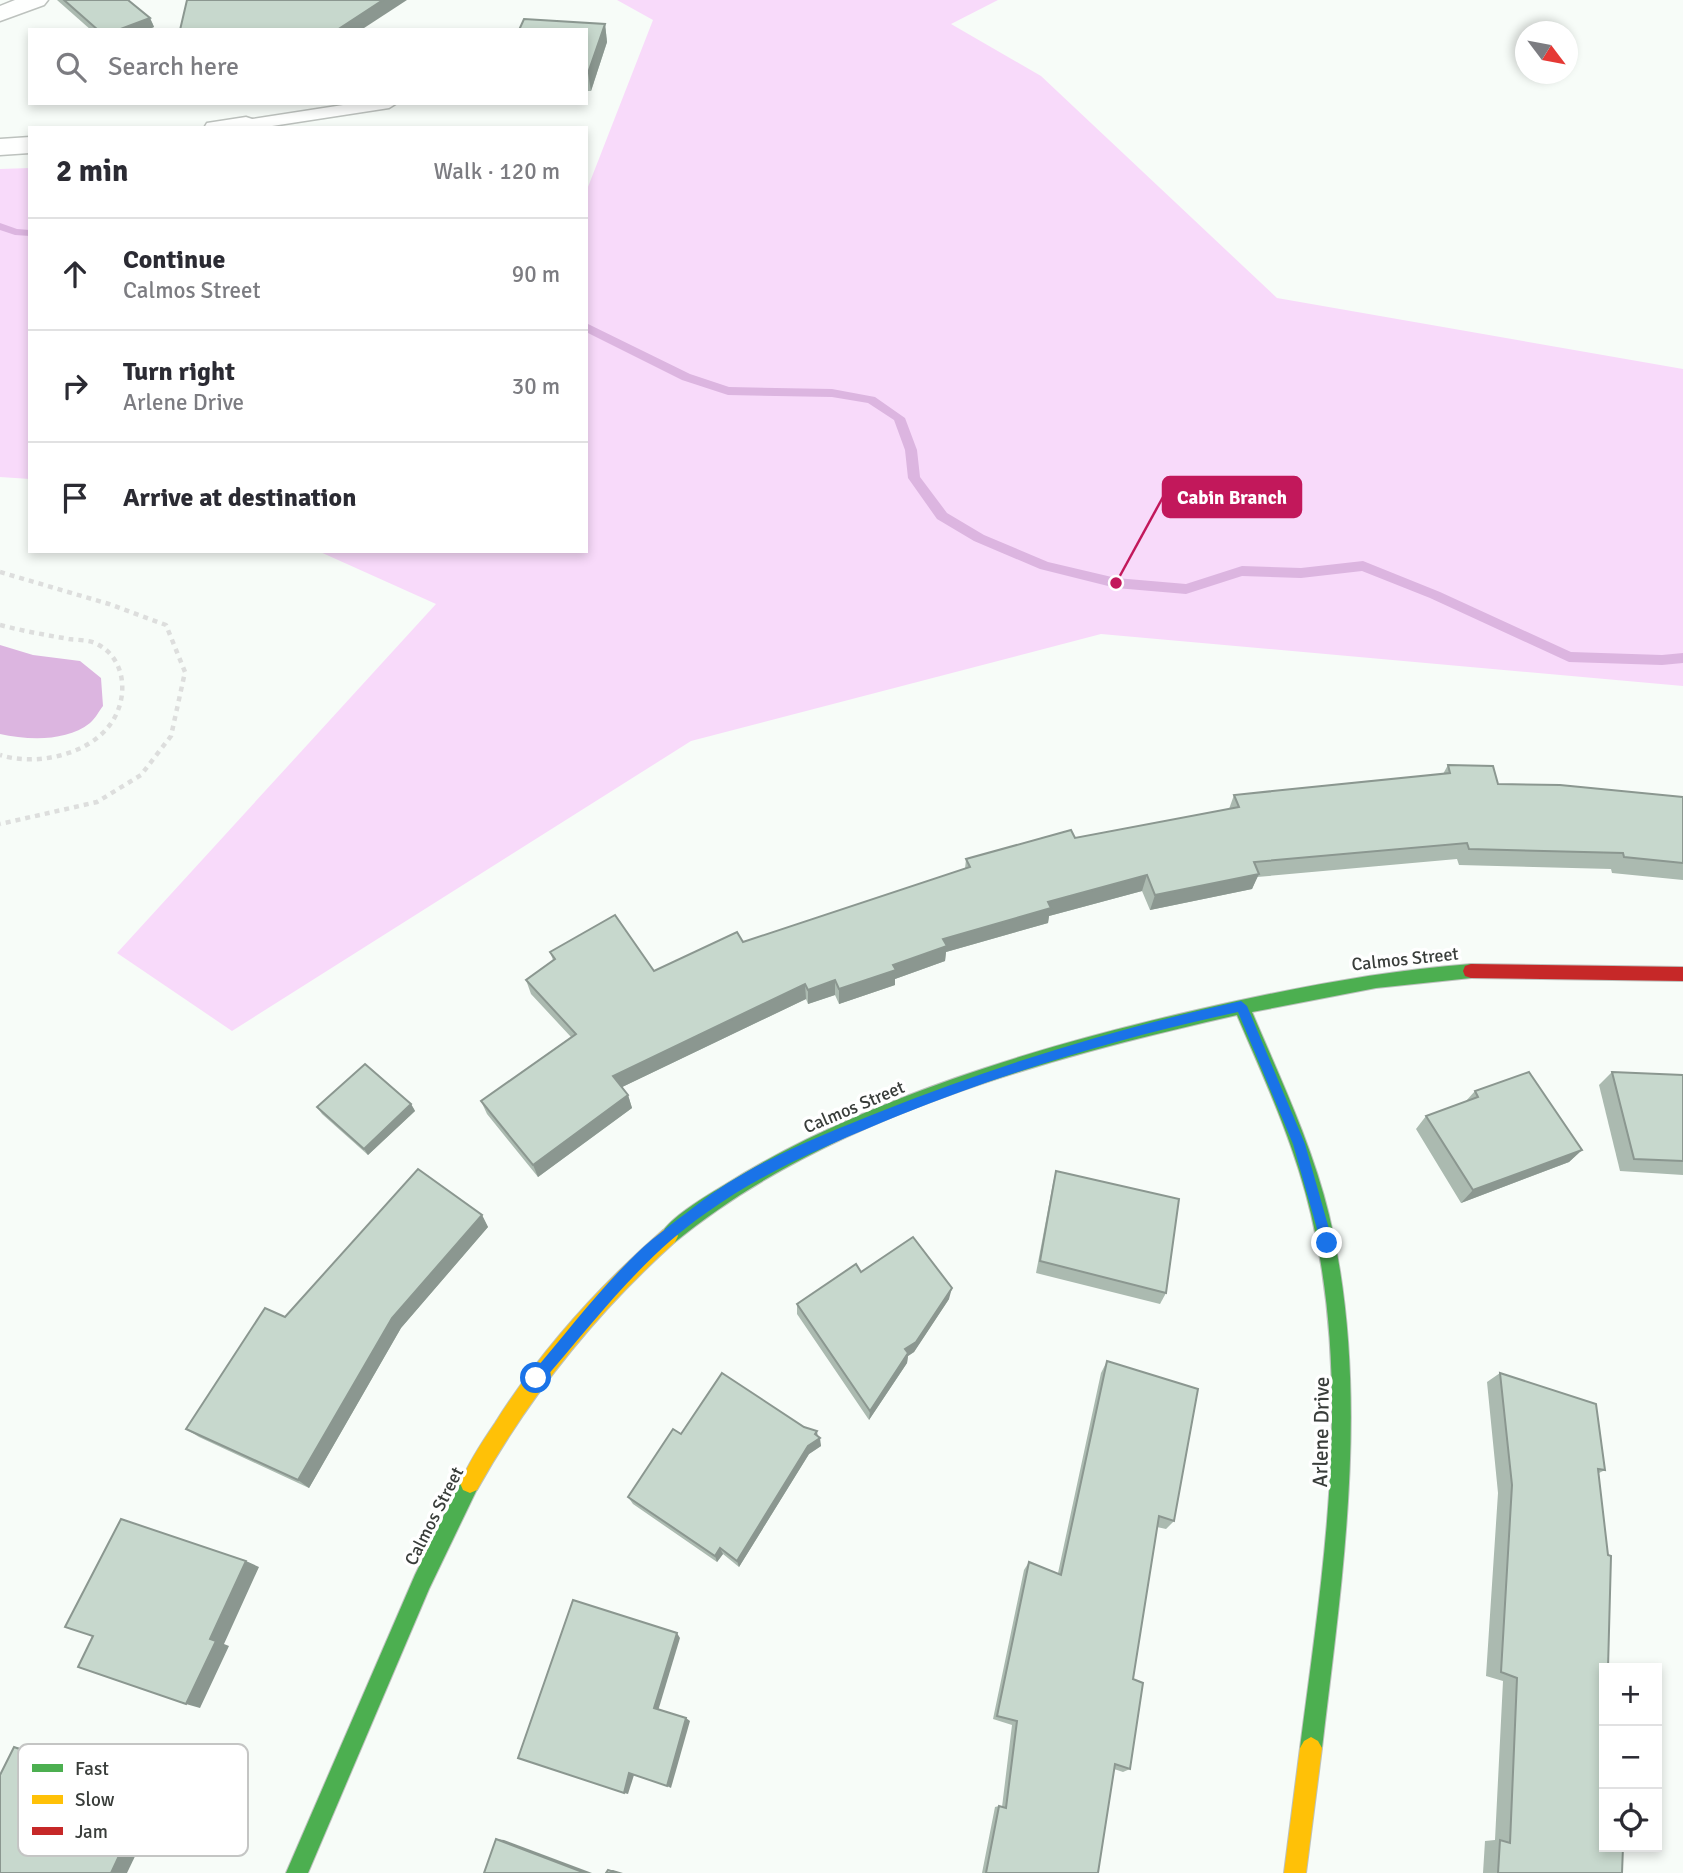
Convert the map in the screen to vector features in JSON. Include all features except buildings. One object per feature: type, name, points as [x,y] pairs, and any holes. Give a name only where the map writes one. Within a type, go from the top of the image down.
[{"type":"street","points":[[0,14],[36,0]]},
{"type":"street","points":[[236,126],[246,125]]},
{"type":"street","points":[[0,147],[28,145]]},
{"type":"street","name":"Calmos Street","points":[[297,1873],[408,1613],[460,1499],[536,1378],[634,1265],[700,1209],[750,1177],[807,1147],[938,1093],[1062,1051],[1150,1026],[1315,990],[1402,976],[1547,969],[1683,974]]},
{"type":"street","name":"Arlene Drive","points":[[1241,1006],[1299,1144],[1327,1243],[1338,1310],[1343,1366],[1340,1512],[1295,1873]]},
{"type":"lane","points":[[246,125],[375,105]]},
{"type":"path","points":[[0,572],[109,604],[166,625],[185,672],[171,736],[141,775],[97,802],[0,824]]},
{"type":"path","points":[[0,625],[95,643],[113,656],[123,676],[121,700],[109,726],[89,743],[60,756],[15,760],[0,755]]},
{"type":"shaded area","points":[[617,0],[998,0],[951,24],[1041,76],[1277,298],[1683,369],[1683,686],[1101,634],[691,741],[232,1031],[117,953],[436,604],[322,553],[588,553],[588,187],[653,20]]},
{"type":"shaded area","points":[[28,168],[28,479],[0,477],[0,169]]},
{"type":"shaded area","points":[[0,645],[33,655],[80,661],[101,678],[103,706],[90,723],[70,734],[34,738],[0,734]]},
{"type":"waterway","points":[[0,226],[15,232],[28,233]]},
{"type":"waterway","points":[[588,328],[686,377],[728,391],[832,393],[871,400],[899,418],[911,450],[914,478],[942,516],[979,538],[1045,566],[1116,583],[1186,589],[1242,571],[1301,573],[1363,566],[1435,595],[1569,657],[1662,660],[1683,658]]},
{"type":"traffic: fast","points":[[669,1236],[720,1197],[802,1151],[930,1096],[1012,1068],[1136,1032],[1282,998],[1376,981],[1471,971]]},
{"type":"traffic: fast","points":[[1241,1006],[1285,1109],[1313,1188],[1333,1281],[1340,1347],[1340,1481],[1335,1548],[1311,1748]]},
{"type":"traffic: fast","points":[[297,1873],[422,1582],[470,1483]]},
{"type":"traffic: slow","points":[[470,1483],[511,1414],[558,1350],[611,1290],[669,1236]]},
{"type":"traffic: slow","points":[[1295,1873],[1311,1748]]},
{"type":"traffic: jam","points":[[1471,971],[1683,974]]},
{"type":"place","name":"Cabin Branch","points":[[1116,583]]},
{"type":"route","points":[[536,1378],[634,1265],[700,1209],[750,1177],[807,1147],[977,1079],[1150,1026],[1241,1006],[1299,1144],[1327,1243]]}]
